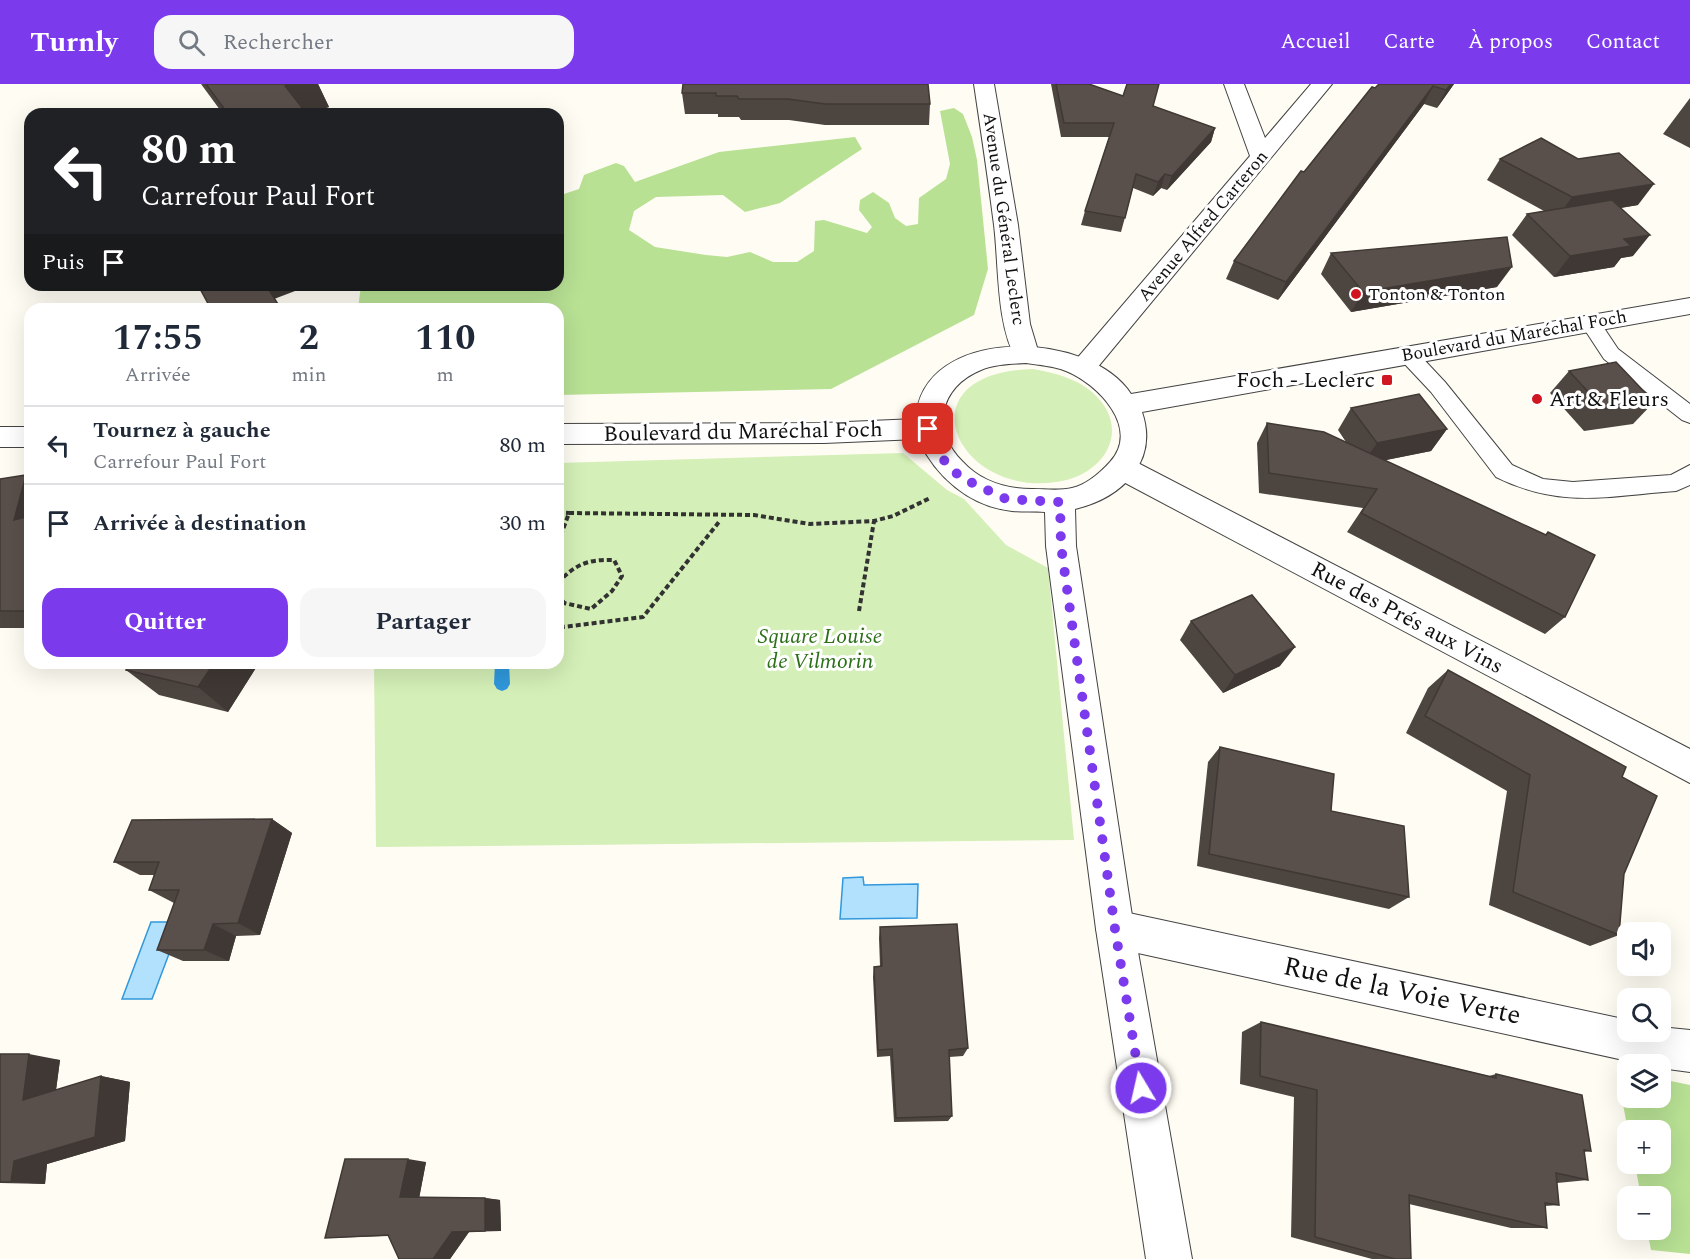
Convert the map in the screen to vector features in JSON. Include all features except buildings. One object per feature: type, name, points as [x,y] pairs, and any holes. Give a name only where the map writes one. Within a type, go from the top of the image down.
[{"type":"street","name":"Avenue du Général Leclerc","points":[[984,84],[1006,225],[1017,324],[1026,354]]},
{"type":"street","points":[[1234,84],[1261,157]]},
{"type":"street","name":"Avenue Alfred Carteron","points":[[1083,368],[1322,84]]},
{"type":"street","name":"Boulevard du Maréchal Foch","points":[[1126,405],[1690,306]]},
{"type":"street","points":[[1026,354],[1056,358],[1083,368],[1108,384],[1126,405],[1134,426],[1134,448],[1124,469],[1108,484],[1086,495],[1060,502],[1006,499],[960,477],[938,454],[928,429],[930,404],[943,383],[965,367],[994,357],[1026,354]]},
{"type":"street","name":"Boulevard du Maréchal Foch","points":[[564,434],[824,433],[928,429]]},
{"type":"street","points":[[0,437],[24,437]]},
{"type":"street","name":"Rue des Prés aux Vins","points":[[1124,469],[1690,767]]},
{"type":"street","points":[[1060,502],[1061,546],[1115,929],[1169,1259]]},
{"type":"street","name":"Rue de la Voie Verte","points":[[1115,929],[1653,1046],[1690,1051]]},
{"type":"lane","points":[[1591,324],[1611,354],[1687,408]]},
{"type":"lane","points":[[1407,354],[1438,387],[1504,471],[1511,475],[1543,487],[1569,490],[1685,483]]},
{"type":"path","points":[[564,513],[754,515],[810,524],[874,521],[893,516],[947,490],[960,477]]},
{"type":"path","points":[[564,527],[569,513]]},
{"type":"path","points":[[859,611],[874,521]]},
{"type":"path","points":[[564,627],[643,617],[719,522]]},
{"type":"path","points":[[564,576],[570,569],[586,559],[614,560],[622,576],[612,591],[591,609],[564,603]]},
{"type":"green space","points":[[954,108],[963,114],[972,137],[977,160],[988,269],[974,315],[831,389],[564,395],[564,303],[359,303],[360,291],[564,291],[564,194],[579,189],[584,175],[616,163],[624,166],[635,182],[719,152],[855,137],[862,149],[780,203],[745,212],[723,195],[656,197],[634,211],[629,230],[655,247],[727,257],[750,252],[773,262],[797,262],[814,251],[815,221],[824,220],[867,233],[872,227],[859,210],[860,200],[873,192],[889,203],[895,218],[906,226],[918,224],[919,198],[946,179],[950,164],[940,111]]},
{"type":"green space","points":[[1033,369],[1064,377],[1086,387],[1104,406],[1111,421],[1112,435],[1108,449],[1100,461],[1088,471],[1073,478],[1056,482],[1020,482],[991,471],[969,454],[957,432],[955,410],[967,390],[992,375]]},
{"type":"green space","name":"Square Louise de Vilmorin","points":[[903,453],[947,490],[964,499],[1006,545],[1048,568],[1074,840],[376,847],[374,669],[564,669],[564,463]]},
{"type":"green space","points":[[1671,1081],[1690,1085],[1690,1254],[1651,1250],[1649,1240],[1671,1240],[1671,1186],[1639,1186],[1637,1174],[1671,1174],[1671,1120],[1626,1120],[1624,1108],[1671,1108]]},
{"type":"water","points":[[863,877],[864,885],[918,884],[917,918],[840,919],[843,878]]},
{"type":"water","points":[[151,922],[181,922],[152,999],[122,999]]},
{"type":"waterway","points":[[502,669],[502,684]]},
{"type":"place","name":"Tonton & Tonton","points":[[1356,294]]},
{"type":"place","name":"Foch - Leclerc","points":[[1387,380]]},
{"type":"place","name":"Art & Fleurs","points":[[1537,399]]},
{"type":"route","points":[[928,429],[938,454],[960,477],[1006,499],[1060,502],[1061,546],[1115,929],[1141,1088]]}]
